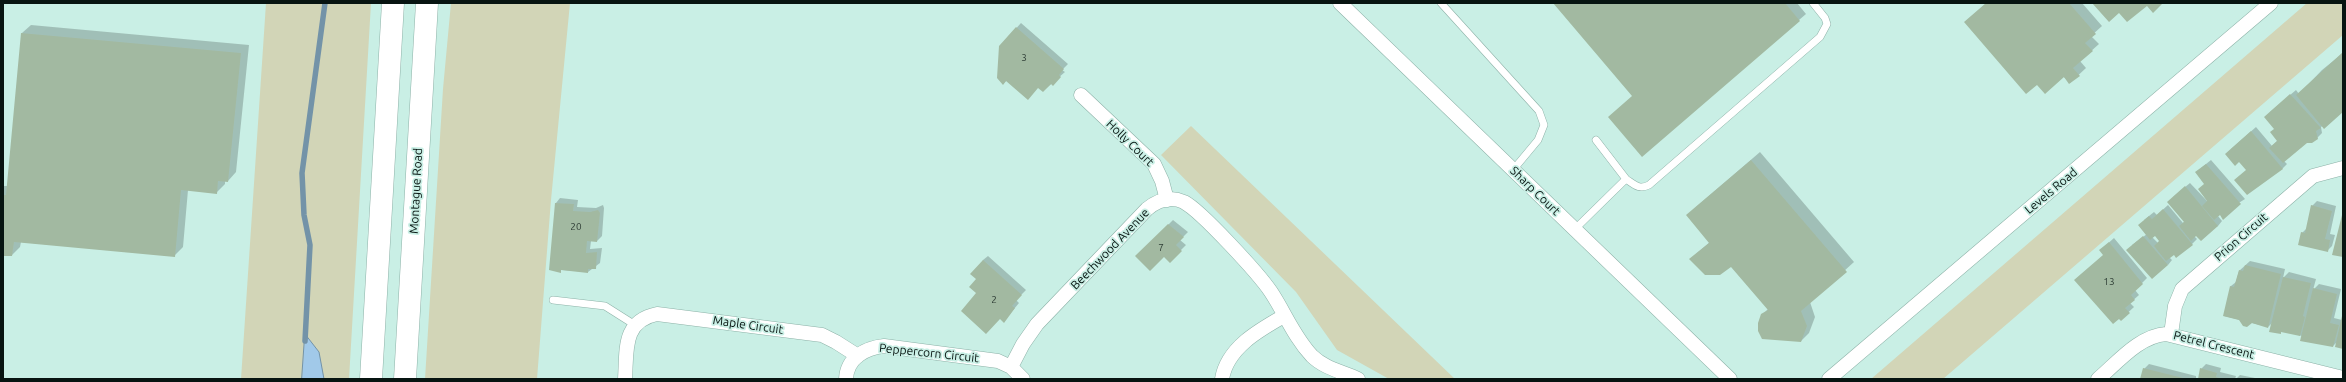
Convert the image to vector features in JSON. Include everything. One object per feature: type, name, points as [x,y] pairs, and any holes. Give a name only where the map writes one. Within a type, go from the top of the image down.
[{"type":"main road","points":[[371,379],[393,3]]},
{"type":"main road","name":"Montague Road","points":[[405,379],[427,3]]},
{"type":"street","name":"Sharp Court","points":[[1340,3],[1730,379]]},
{"type":"street","name":"Levels Road","points":[[1829,379],[2271,3]]},
{"type":"street","name":"Holly Court","points":[[1081,95],[1154,164],[1159,174],[1167,200]]},
{"type":"street","name":"Prion Circuit","points":[[2171,334],[2175,306],[2182,289],[2313,176],[2343,168]]},
{"type":"street","points":[[1167,200],[1178,200],[1189,206],[1225,239],[1270,291],[1295,334],[1312,356],[1326,366],[1358,379]]},
{"type":"street","name":"Beechwood Avenue","points":[[1012,367],[1023,344],[1038,324],[1147,209],[1153,204],[1167,200]]},
{"type":"street","name":"Maple Circuit","points":[[635,325],[642,318],[657,314],[822,335],[858,356]]},
{"type":"street","points":[[1222,379],[1230,357],[1255,333],[1284,316]]},
{"type":"street","points":[[626,379],[628,338],[635,325]]},
{"type":"street","name":"Petrel Crescent","points":[[2098,379],[2142,341],[2158,334],[2171,334],[2343,378]]},
{"type":"street","name":"Peppercorn Circuit","points":[[858,356],[869,349],[884,346],[993,360],[1012,367],[1023,379]]},
{"type":"street","points":[[846,379],[849,366],[858,356]]},
{"type":"lane","points":[[1441,3],[1539,111],[1544,125],[1538,140],[1513,170]]},
{"type":"lane","points":[[1596,140],[1626,179],[1637,187],[1643,188],[1649,185],[1820,37],[1827,24],[1813,3]]},
{"type":"lane","points":[[1575,229],[1626,179]]},
{"type":"lane","points":[[553,300],[604,306],[635,325]]},
{"type":"green space","points":[[266,3],[371,3],[349,379],[241,379]]},
{"type":"green space","points":[[451,3],[570,3],[551,200],[537,379],[425,379],[443,89]]},
{"type":"green space","points":[[2307,3],[2343,3],[2343,35],[1943,379],[1871,379]]},
{"type":"green space","points":[[1191,126],[1455,379],[1389,379],[1337,350],[1296,292],[1161,155]]},
{"type":"water","points":[[305,334],[319,352],[324,379],[302,379]]},
{"type":"building","points":[[1553,3],[1785,3],[1800,21],[1642,157],[1608,117],[1632,96]]},
{"type":"building","points":[[1986,3],[2069,3],[2096,34],[2085,43],[2093,51],[2073,68],[2080,76],[2069,84],[2064,77],[2045,94],[2037,85],[2026,94],[1964,22]]},
{"type":"building","points":[[2092,3],[2162,4],[2153,13],[2147,6],[2127,22],[2119,13],[2109,22]]},
{"type":"building","points":[[1016,27],[1064,69],[1059,75],[1061,77],[1053,86],[1051,84],[1043,92],[1038,88],[1028,100],[1006,81],[1003,85],[997,78],[999,46]]},
{"type":"building","points":[[21,33],[241,53],[228,182],[218,181],[217,194],[181,190],[175,257],[14,242],[12,256],[3,256],[3,195],[6,195]]},
{"type":"building","points":[[2343,52],[2343,112],[2324,129],[2296,95]]},
{"type":"building","points":[[2290,94],[2321,128],[2316,131],[2318,139],[2312,143],[2307,143],[2283,163],[2269,148],[2277,141],[2270,132],[2274,129],[2264,117]]},
{"type":"building","points":[[2251,131],[2283,169],[2247,195],[2234,180],[2246,170],[2239,162],[2235,166],[2225,154]]},
{"type":"building","points":[[1751,160],[1847,272],[1801,311],[1807,326],[1801,342],[1762,339],[1758,331],[1758,323],[1761,314],[1768,310],[1731,267],[1720,275],[1705,275],[1689,259],[1709,243],[1686,215]]},
{"type":"building","points":[[2206,164],[2241,204],[2223,220],[2220,215],[2214,220],[2202,206],[2207,201],[2198,189],[2204,184],[2195,172]]},
{"type":"building","points":[[2185,186],[2218,226],[2201,241],[2196,236],[2191,241],[2179,226],[2184,222],[2167,202]]},
{"type":"building","points":[[555,203],[574,204],[573,211],[590,212],[598,210],[600,213],[597,242],[587,241],[586,253],[597,252],[596,269],[588,269],[588,273],[561,270],[561,273],[549,270]]},
{"type":"building","points":[[2311,205],[2332,211],[2325,239],[2330,240],[2328,252],[2298,245],[2301,232],[2305,233]]},
{"type":"building","points":[[2163,209],[2193,245],[2176,258],[2174,255],[2166,261],[2154,246],[2159,241],[2155,236],[2150,240],[2138,225],[2149,216],[2152,219]]},
{"type":"building","points":[[2343,211],[2343,257],[2332,255]]},
{"type":"building","points":[[1168,224],[1184,237],[1176,245],[1182,251],[1170,263],[1164,257],[1150,271],[1135,256]]},
{"type":"building","points":[[2143,236],[2168,265],[2152,279],[2126,250]]},
{"type":"building","points":[[2109,242],[2143,284],[2131,295],[2135,300],[2125,308],[2130,313],[2121,321],[2119,319],[2113,324],[2074,280],[2103,255],[2099,250]]},
{"type":"building","points":[[983,260],[1022,295],[1012,306],[1015,308],[1004,323],[1000,319],[986,334],[961,311],[976,293],[969,287],[976,279],[970,274]]},
{"type":"building","points":[[2245,265],[2281,274],[2268,328],[2252,323],[2247,327],[2243,326],[2239,320],[2223,316],[2230,286],[2234,287],[2239,270],[2243,271]]},
{"type":"building","points":[[2283,277],[2311,283],[2300,336],[2281,332],[2281,334],[2269,332]]},
{"type":"building","points":[[2313,288],[2337,294],[2330,323],[2339,325],[2333,347],[2300,341]]},
{"type":"building","points":[[2343,316],[2343,349],[2335,347]]},
{"type":"building","points":[[2143,368],[2183,378],[2183,379],[2140,379]]},
{"type":"building","points":[[2200,368],[2217,373],[2216,377],[2222,379],[2198,379]]},
{"type":"waterway","points":[[305,341],[310,245],[304,215],[302,173],[325,3]]}]
